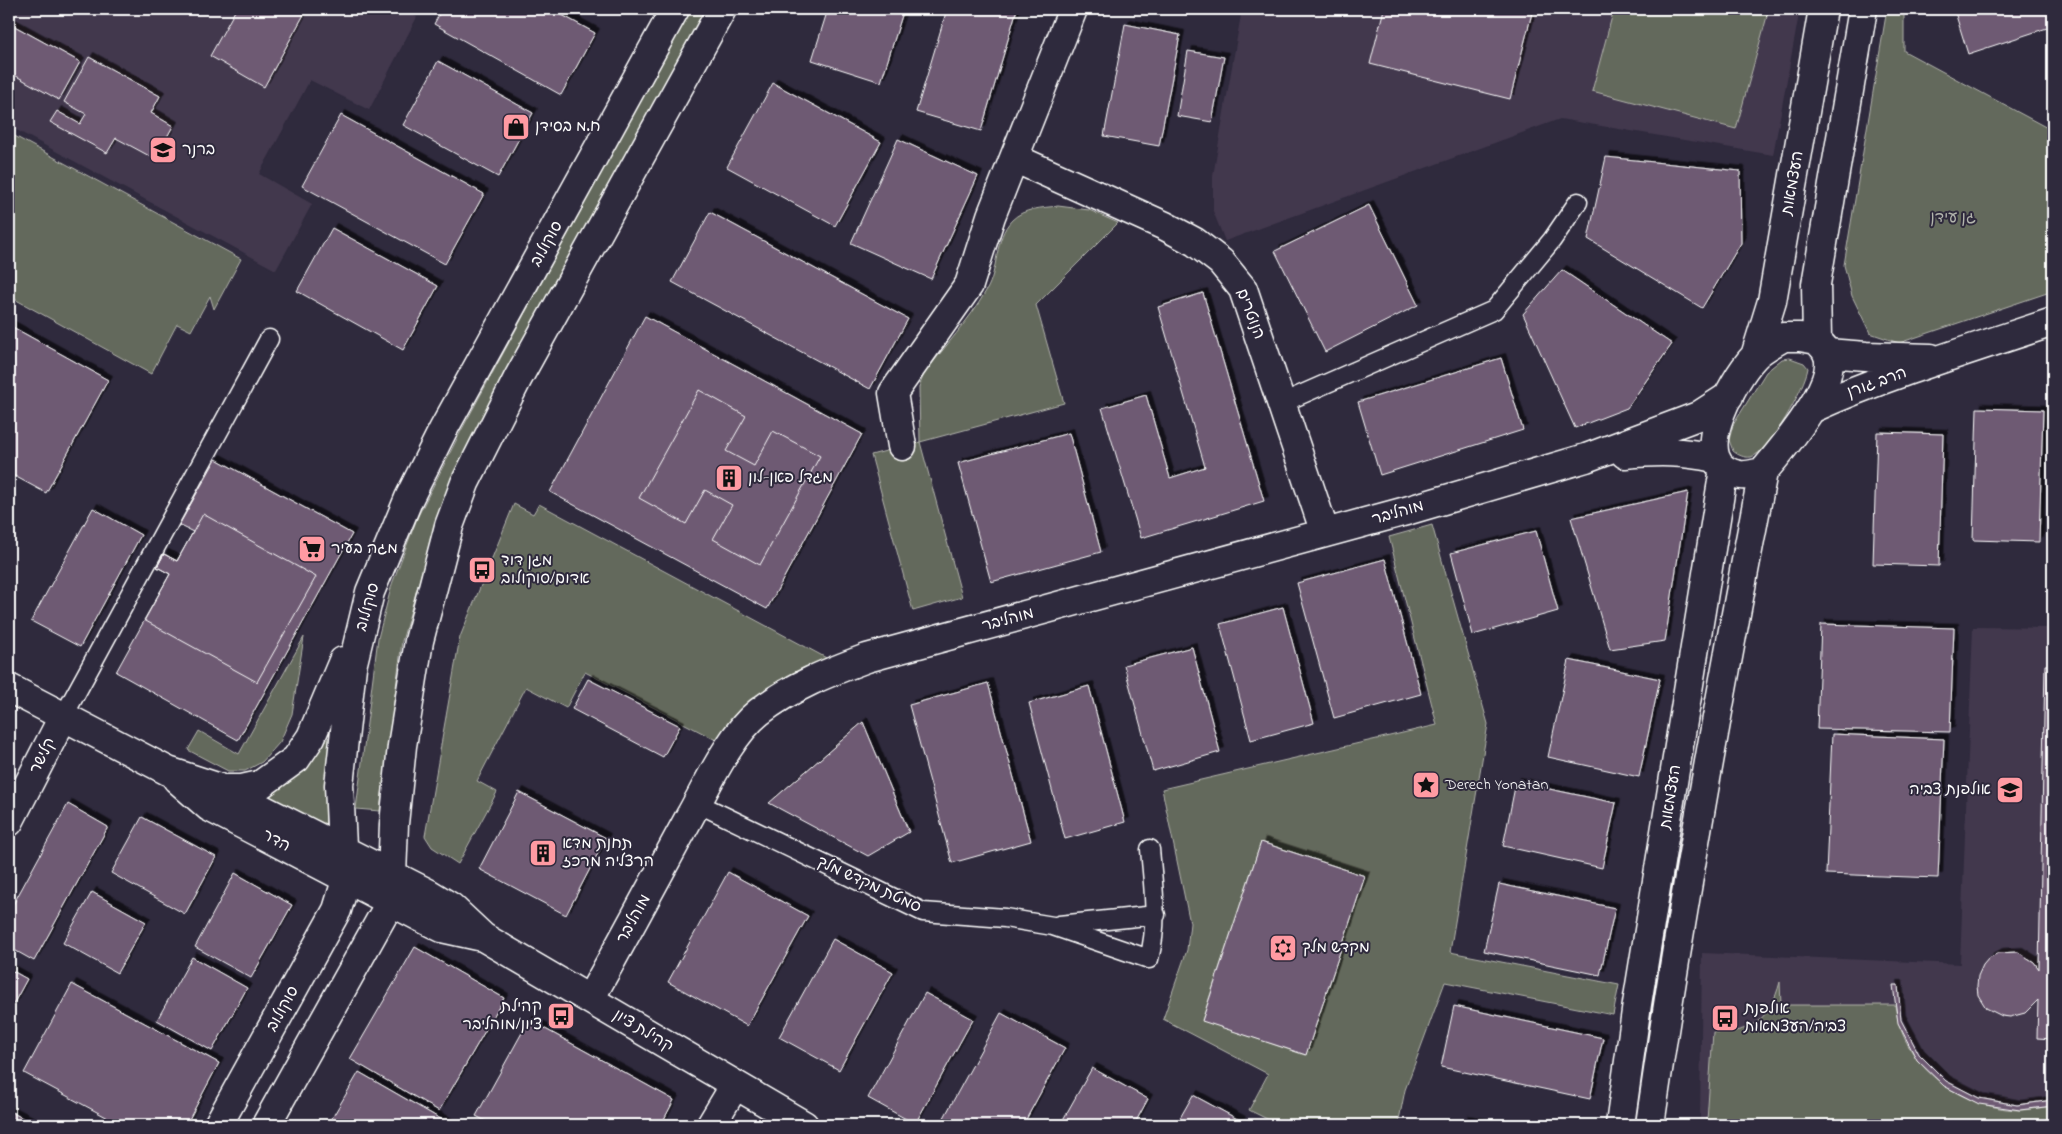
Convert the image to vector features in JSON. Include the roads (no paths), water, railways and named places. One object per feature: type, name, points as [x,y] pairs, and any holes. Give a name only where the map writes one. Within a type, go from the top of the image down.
[{"type":"street","name":"סוקולוב","points":[[218,1125],[337,910],[342,896],[344,877],[339,785],[341,753],[352,668],[370,592],[409,498],[443,430],[675,9]]},
{"type":"street","points":[[266,1125],[390,901],[393,874],[394,824],[402,746],[419,641],[448,526],[465,483],[518,378],[722,9]]},
{"type":"street","points":[[902,446],[893,392],[969,285],[991,216],[1073,9]]},
{"type":"street","name":"העצמאות","points":[[1620,1125],[1719,463],[1713,440],[1717,422],[1729,396],[1755,356],[1772,301],[1823,9]]},
{"type":"street","points":[[1763,472],[1787,443],[1811,409],[1825,382],[1828,367],[1822,346],[1816,284],[1863,9]]},
{"type":"street","name":"הנוטרים","points":[[1014,158],[1165,226],[1195,242],[1221,262],[1243,289],[1326,533]]},
{"type":"street","name":"הרב גורן","points":[[1811,409],[1840,396],[1945,358],[2053,322]]},
{"type":"street","name":"הרב גורן","points":[[1755,356],[1783,338],[1800,337],[1822,346],[1866,356],[1945,358]]},
{"type":"street","name":"מוהליבר","points":[[590,999],[698,803],[741,730],[758,713],[822,674],[867,658],[1326,533],[1586,458],[1698,416],[1729,396]]},
{"type":"street","name":"מוהליבר","points":[[1586,458],[1658,451],[1682,452],[1719,463],[1740,475],[1763,472]]},
{"type":"street","name":"העצמאות","points":[[1650,1125],[1665,1017],[1739,593],[1763,472]]},
{"type":"street","points":[[223,789],[242,789],[260,785],[296,759],[312,737],[370,592]]},
{"type":"street","name":"הדר","points":[[9,688],[168,771],[223,789],[342,850]]},
{"type":"street","name":"קלישר","points":[[9,822],[63,717]]},
{"type":"street","name":"הדר","points":[[168,771],[210,806],[390,901]]},
{"type":"street","name":"קהילת ציון","points":[[342,850],[393,874],[451,907],[483,937],[804,1125]]},
{"type":"street","name":"קהילת ציון","points":[[390,901],[442,928],[483,937]]},
{"type":"street","points":[[711,1125],[735,1085]]},
{"type":"lane","points":[[1282,403],[1494,310],[1552,240],[1578,202]]},
{"type":"lane","points":[[63,717],[269,339]]},
{"type":"lane","name":"סמטת מקדש מלך","points":[[698,803],[923,912],[1006,918],[1053,926],[1149,958],[1154,940],[1156,915],[1150,849]]},
{"type":"lane","name":"סמטת מקדש מלך","points":[[1053,926],[1156,915]]},
{"type":"place","name":"ח.מ בסידן","points":[[516,127]]},
{"type":"place","name":"ברנר","points":[[163,150]]},
{"type":"place","name":"מגדל פאן-לון","points":[[729,478]]},
{"type":"place","name":"מגה בעיר","points":[[312,549]]},
{"type":"place","name":"מגן דוד אדום/סוקולוב","points":[[482,570]]},
{"type":"place","name":"Derech Yonatan","points":[[1426,785]]},
{"type":"place","name":"אולפנת צביה","points":[[2010,790]]},
{"type":"place","name":"תחנת מדא הרצליה מרכז","points":[[543,853]]},
{"type":"place","name":"מקדש מלך","points":[[1283,948]]},
{"type":"place","name":"קהילת ציון/מוהליבר","points":[[561,1016]]},
{"type":"place","name":"אולפנת צביה/העצמאות","points":[[1725,1018]]},
{"type":"park label","name":"גן עידן","points":[[1953,218]]}]
